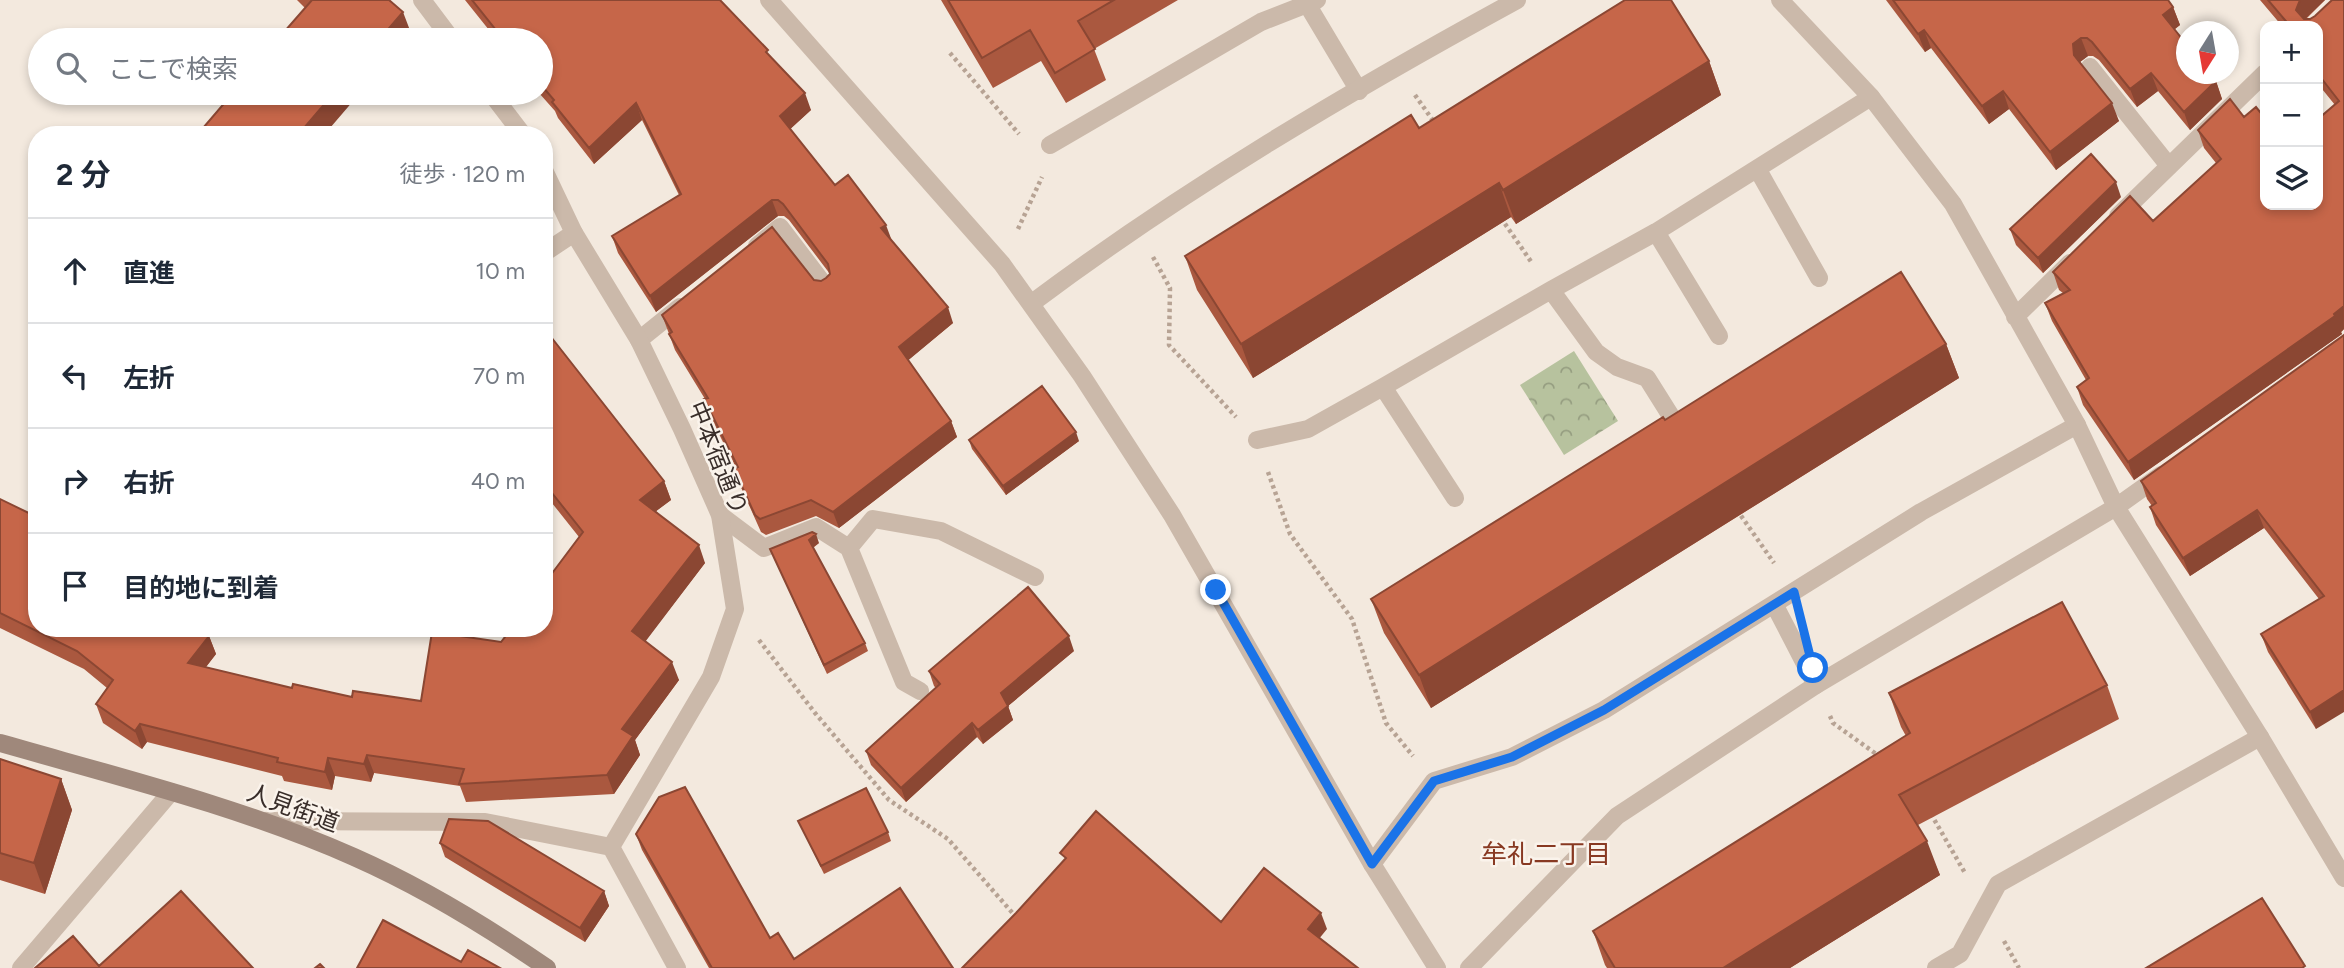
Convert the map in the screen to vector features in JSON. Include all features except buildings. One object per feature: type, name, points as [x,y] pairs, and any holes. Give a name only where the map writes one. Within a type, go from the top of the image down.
[{"type":"main road","name":"人見街道","points":[[0,743],[260,820],[354,857],[419,888],[498,934],[547,968]]},
{"type":"street","points":[[422,0],[443,28]]},
{"type":"street","points":[[769,0],[1002,264],[1082,376],[1172,515],[1372,864],[1437,968]]},
{"type":"street","points":[[1031,303],[1243,158],[1517,0]]},
{"type":"street","points":[[1780,0],[1871,97],[1953,204],[2077,425],[2116,507],[2260,737],[2344,878]]},
{"type":"street","points":[[1049,145],[1262,22],[1312,2],[1359,91]]},
{"type":"street","points":[[2090,67],[2169,166]]},
{"type":"street","points":[[2102,232],[2260,78]]},
{"type":"street","points":[[1257,440],[1308,429],[1656,232],[1871,97]]},
{"type":"street","points":[[500,105],[516,126]]},
{"type":"street","points":[[1758,170],[1819,278]]},
{"type":"street","name":"中本宿通り","points":[[553,189],[574,233],[639,340],[720,515],[735,609],[710,677],[611,847]]},
{"type":"street","points":[[748,253],[780,227],[825,286]]},
{"type":"street","points":[[1656,232],[1718,336]]},
{"type":"street","points":[[553,247],[574,233]]},
{"type":"street","points":[[2015,317],[2082,251]]},
{"type":"street","points":[[1551,290],[1596,352],[1617,367],[1647,378],[1674,421]]},
{"type":"street","points":[[639,340],[693,296]]},
{"type":"street","points":[[1383,387],[1455,498]]},
{"type":"street","points":[[1372,864],[1434,781],[1512,757],[1592,716],[1921,512],[2077,425]]},
{"type":"street","points":[[1469,968],[1617,816],[1818,684],[2116,507],[2180,461]]},
{"type":"street","points":[[720,515],[764,548],[816,527],[849,548],[904,682],[920,691]]},
{"type":"street","points":[[849,548],[873,519],[941,531],[1035,577]]},
{"type":"street","points":[[1774,604],[1818,684]]},
{"type":"street","points":[[1936,968],[1960,954],[1997,884],[2260,737]]},
{"type":"street","points":[[21,968],[171,792]]},
{"type":"street","points":[[260,820],[485,822],[611,847],[677,968]]},
{"type":"path","points":[[950,53],[1020,136]]},
{"type":"path","points":[[1397,68],[1435,124]]},
{"type":"path","points":[[1002,264],[1047,167],[1049,145]]},
{"type":"path","points":[[1497,212],[1551,290]]},
{"type":"path","points":[[1138,228],[1170,288],[1169,345],[1257,440],[1290,534],[1352,619],[1386,723],[1434,781]]},
{"type":"path","points":[[1730,501],[1794,592]]},
{"type":"path","points":[[735,609],[816,713],[890,800],[948,839],[1017,919]]},
{"type":"path","points":[[1818,684],[1833,723],[1889,763]]},
{"type":"path","points":[[1924,803],[2019,968]]},
{"type":"green space","points":[[1574,351],[1618,421],[1564,455],[1520,385]]},
{"type":"district","name":"牟礼二丁目","points":[[1546,854]]},
{"type":"route","points":[[1216,590],[1372,864],[1434,781],[1512,757],[1604,710],[1794,592],[1813,668]]}]
